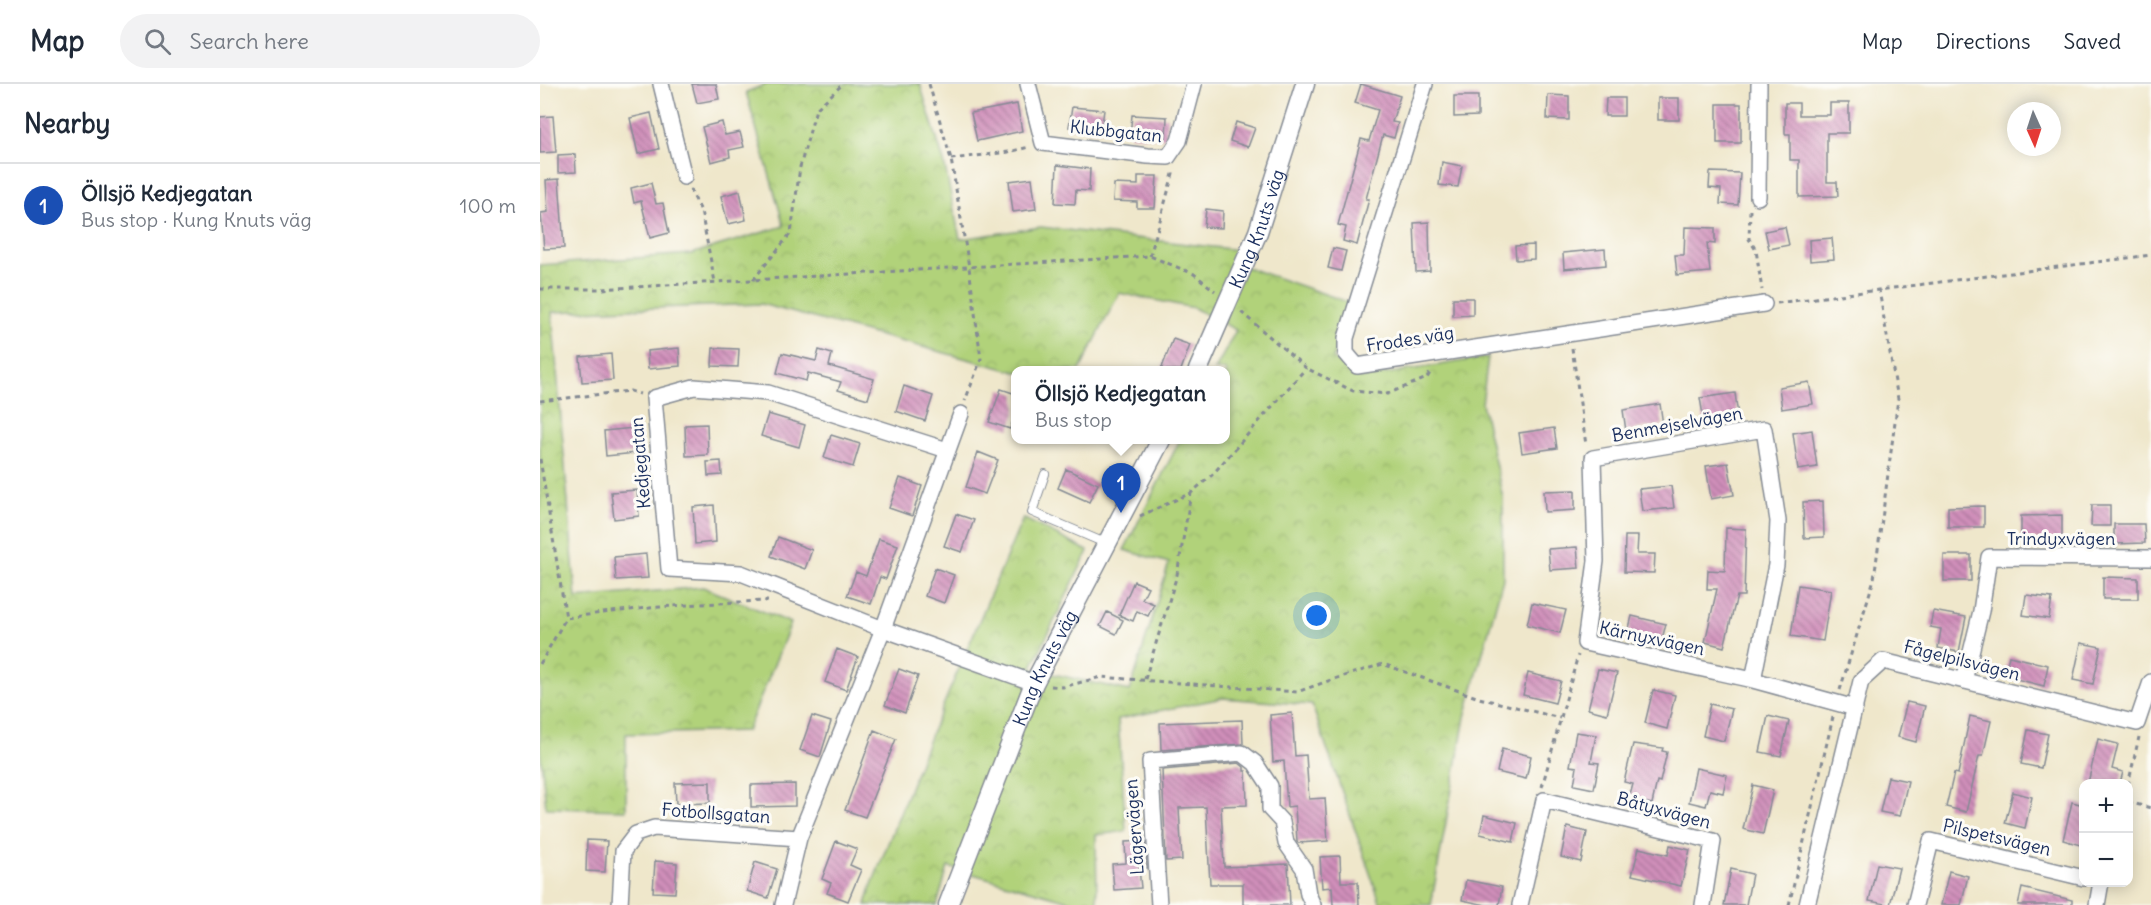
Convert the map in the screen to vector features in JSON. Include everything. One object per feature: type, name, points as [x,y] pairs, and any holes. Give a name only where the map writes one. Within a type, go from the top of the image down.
[{"type":"street","points":[[661,84],[684,177]]},
{"type":"street","name":"Klubbgatan","points":[[1028,84],[1043,143],[1168,157],[1179,141],[1194,84]]},
{"type":"street","name":"Kung Knuts väg","points":[[1200,366],[1258,232],[1305,84]]},
{"type":"street","name":"Frodes väg","points":[[1425,84],[1346,338],[1346,353],[1357,366],[1764,304]]},
{"type":"street","points":[[1758,197],[1760,84]]},
{"type":"street","name":"Kedjegatan","points":[[947,450],[768,393],[694,387],[654,398],[669,568],[741,573],[883,629],[1034,684]]},
{"type":"street","points":[[783,905],[799,838],[883,629],[961,414]]},
{"type":"street","name":"Benmejselvägen","points":[[1593,458],[1764,429],[1778,521],[1776,565],[1753,680]]},
{"type":"street","name":"Kung Knuts väg","points":[[948,905],[1034,684],[1159,444]]},
{"type":"street","name":"Kärnyxvägen","points":[[1593,458],[1596,561],[1585,643],[1753,680],[1855,708]]},
{"type":"street","name":"Trindyxvägen","points":[[1964,681],[1981,611],[1989,558],[2151,558]]},
{"type":"street","name":"Fågelpilsvägen","points":[[1807,905],[1861,681],[1883,661],[2137,723]]},
{"type":"street","points":[[2137,723],[2151,682]]},
{"type":"street","name":"Lägervägen","points":[[1159,905],[1149,761],[1242,753],[1255,763],[1270,786],[1270,809],[1282,822],[1286,843],[1304,868],[1308,894],[1313,905]]},
{"type":"street","points":[[1520,905],[1545,800]]},
{"type":"street","name":"Båtyxvägen","points":[[1545,800],[1713,841],[1703,905]]},
{"type":"street","name":"Fotbollsgatan","points":[[620,905],[623,851],[636,834],[654,828],[799,838]]},
{"type":"street","name":"Pilspetsvägen","points":[[1915,905],[1931,841],[2079,877]]},
{"type":"street","points":[[2097,905],[2100,887]]},
{"type":"lane","points":[[1045,474],[1032,512],[1109,536]]},
{"type":"path","points":[[753,280],[791,233],[800,167],[816,109],[841,84]]},
{"type":"path","points":[[929,84],[951,159],[981,359],[961,414]]},
{"type":"path","points":[[951,159],[1009,152],[1043,143]]},
{"type":"path","points":[[1150,256],[1173,174],[1168,157]]},
{"type":"path","points":[[684,177],[701,211],[715,282]]},
{"type":"path","points":[[1758,197],[1750,202],[1749,239],[1756,250],[1764,304],[2151,255]]},
{"type":"path","points":[[540,289],[601,289],[1150,256],[1194,274],[1306,369],[1353,391],[1388,394],[1427,378],[1440,354]]},
{"type":"path","points":[[1789,905],[1836,703],[1874,579],[1898,399],[1879,290]]},
{"type":"path","points":[[1570,334],[1587,448],[1593,458]]},
{"type":"path","points":[[1109,536],[1191,493],[1212,475],[1306,369]]},
{"type":"path","points":[[540,401],[630,391],[654,398]]},
{"type":"path","points":[[540,459],[566,618],[540,664]]},
{"type":"path","points":[[1145,679],[1177,575],[1191,493]]},
{"type":"path","points":[[566,618],[697,603],[775,600]]},
{"type":"path","points":[[1545,800],[1542,790],[1560,718],[1576,657],[1585,643]]},
{"type":"path","points":[[1034,684],[1064,687],[1101,677],[1297,692],[1383,664],[1479,698],[1560,718]]},
{"type":"path","points":[[2130,779],[2140,740],[2137,723]]},
{"type":"path","points":[[2133,803],[2151,808]]},
{"type":"green space","points":[[767,84],[920,84],[944,162],[960,239],[1041,227],[1238,250],[1237,264],[1348,302],[1333,359],[1361,378],[1488,357],[1482,404],[1503,498],[1503,579],[1465,717],[1431,905],[1381,905],[1312,705],[1223,698],[1118,719],[1126,831],[1096,835],[1097,905],[1083,905],[948,867],[937,905],[866,905],[931,734],[1023,518],[1088,551],[1031,669],[1130,691],[1169,563],[1124,550],[1178,444],[1230,444],[1230,366],[1217,366],[1236,330],[1194,308],[1119,293],[1082,366],[1011,366],[1011,371],[761,304],[552,312],[576,598],[703,587],[791,623],[747,731],[626,734],[626,810],[546,808],[540,748],[540,265],[691,254],[784,226],[746,92]]},
{"type":"building","points":[[692,84],[716,84],[719,99],[697,103]]},
{"type":"building","points":[[1361,84],[1400,96],[1392,122],[1398,123],[1394,138],[1383,135],[1366,199],[1369,199],[1357,245],[1343,241],[1346,227],[1338,225],[1361,139],[1369,141],[1378,110],[1355,103]]},
{"type":"building","points":[[1548,95],[1569,96],[1569,120],[1547,119]]},
{"type":"building","points":[[1454,96],[1478,96],[1478,116],[1454,117]]},
{"type":"building","points":[[1606,98],[1624,98],[1624,116],[1605,116]]},
{"type":"building","points":[[1658,98],[1679,98],[1679,120],[1658,120]]},
{"type":"building","points":[[1785,103],[1799,103],[1799,115],[1830,115],[1830,103],[1849,103],[1849,133],[1827,133],[1827,182],[1837,182],[1838,196],[1799,197],[1799,160],[1790,160],[1790,134],[1785,134]]},
{"type":"building","points":[[1017,104],[1022,131],[977,141],[971,113]]},
{"type":"building","points":[[1717,104],[1741,104],[1741,143],[1717,143]]},
{"type":"building","points":[[1072,107],[1104,110],[1101,131],[1069,127]]},
{"type":"building","points":[[651,113],[659,149],[638,154],[630,118]]},
{"type":"building","points":[[1132,115],[1167,117],[1166,138],[1130,136]]},
{"type":"building","points":[[553,116],[556,152],[540,153],[540,117]]},
{"type":"building","points":[[722,122],[725,135],[740,132],[744,147],[729,150],[730,157],[711,162],[702,127]]},
{"type":"building","points":[[1236,122],[1255,128],[1248,147],[1230,141]]},
{"type":"building","points":[[575,154],[576,172],[558,173],[558,155]]},
{"type":"building","points":[[1442,162],[1462,166],[1458,187],[1439,185]]},
{"type":"building","points":[[1057,165],[1090,169],[1089,191],[1076,190],[1075,204],[1055,203]]},
{"type":"building","points":[[1710,172],[1740,173],[1738,205],[1720,204],[1721,189],[1709,188]]},
{"type":"building","points":[[1138,176],[1157,176],[1155,208],[1137,208],[1137,202],[1113,201],[1114,184],[1138,185]]},
{"type":"building","points":[[1032,178],[1036,209],[1013,212],[1009,181]]},
{"type":"building","points":[[559,179],[564,248],[544,249],[541,213],[548,212],[546,180]]},
{"type":"building","points":[[651,183],[656,204],[663,203],[669,233],[650,238],[641,201],[634,203],[631,188]]},
{"type":"building","points":[[740,191],[746,220],[728,224],[721,196]]},
{"type":"building","points":[[1206,209],[1223,211],[1222,228],[1204,227]]},
{"type":"building","points":[[1429,222],[1430,271],[1416,272],[1414,223]]},
{"type":"building","points":[[1685,227],[1715,228],[1715,244],[1707,243],[1710,272],[1677,275],[1675,255],[1684,255]]},
{"type":"building","points":[[1785,227],[1789,245],[1769,249],[1765,231]]},
{"type":"building","points":[[1832,238],[1834,259],[1810,261],[1809,240]]},
{"type":"building","points":[[1534,245],[1534,259],[1516,260],[1515,246]]},
{"type":"building","points":[[1333,248],[1346,251],[1341,271],[1328,268]]},
{"type":"building","points":[[1605,249],[1606,265],[1564,269],[1563,253]]},
{"type":"building","points":[[1453,298],[1473,298],[1473,315],[1453,316]]},
{"type":"building","points":[[1173,339],[1190,345],[1182,366],[1163,366]]},
{"type":"building","points":[[679,348],[680,366],[648,369],[647,351]]},
{"type":"building","points":[[713,348],[739,349],[738,367],[712,366]]},
{"type":"building","points":[[819,350],[832,354],[829,366],[874,379],[868,399],[838,390],[841,382],[808,373],[806,381],[777,373],[782,353],[816,361]]},
{"type":"building","points":[[611,354],[613,380],[582,382],[580,357]]},
{"type":"building","points":[[1809,382],[1813,404],[1782,409],[1779,387]]},
{"type":"building","points":[[904,386],[933,396],[925,421],[896,411]]},
{"type":"building","points":[[1001,389],[1011,392],[1010,429],[989,422]]},
{"type":"building","points":[[1735,393],[1738,416],[1704,421],[1700,398]]},
{"type":"building","points":[[1660,404],[1663,425],[1626,431],[1623,410]]},
{"type":"building","points":[[768,414],[805,425],[799,447],[761,436]]},
{"type":"building","points":[[707,424],[708,455],[686,456],[685,425]]},
{"type":"building","points":[[634,428],[636,453],[606,456],[604,431]]},
{"type":"building","points":[[1554,428],[1557,448],[1522,453],[1519,433]]},
{"type":"building","points":[[1812,430],[1817,467],[1798,470],[1793,433]]},
{"type":"building","points":[[831,435],[860,444],[853,467],[824,458]]},
{"type":"building","points":[[978,452],[998,460],[985,494],[966,487]]},
{"type":"building","points":[[721,461],[722,475],[708,476],[707,462]]},
{"type":"building","points":[[1728,463],[1734,495],[1711,499],[1706,466]]},
{"type":"building","points":[[1066,469],[1098,484],[1089,502],[1058,488]]},
{"type":"building","points":[[900,478],[922,486],[912,516],[889,508]]},
{"type":"building","points":[[1671,486],[1674,508],[1642,511],[1639,489]]},
{"type":"building","points":[[637,490],[639,516],[614,519],[611,492]]},
{"type":"building","points":[[1575,490],[1575,510],[1545,512],[1544,491]]},
{"type":"building","points":[[1823,501],[1824,537],[1804,538],[1803,502]]},
{"type":"building","points":[[714,505],[716,542],[695,544],[693,507]]},
{"type":"building","points":[[2092,505],[2110,505],[2110,526],[2091,526]]},
{"type":"building","points":[[1984,506],[1984,527],[1948,527],[1948,507]]},
{"type":"building","points":[[956,514],[974,520],[962,552],[944,546]]},
{"type":"building","points":[[2062,515],[2062,539],[2021,540],[2021,516]]},
{"type":"building","points":[[2114,524],[2144,524],[2145,543],[2114,544]]},
{"type":"building","points":[[1726,528],[1746,529],[1744,596],[1737,596],[1724,647],[1705,642],[1717,589],[1707,589],[1708,570],[1725,571]]},
{"type":"building","points":[[1625,536],[1638,536],[1637,554],[1655,554],[1654,573],[1624,572]]},
{"type":"building","points":[[778,537],[812,550],[805,569],[771,556]]},
{"type":"building","points":[[879,539],[898,545],[886,579],[880,577],[871,604],[847,596],[856,572],[866,576]]},
{"type":"building","points":[[1577,547],[1579,568],[1550,570],[1548,549]]},
{"type":"building","points":[[646,554],[648,578],[616,580],[614,557]]},
{"type":"building","points":[[1944,555],[1971,555],[1971,581],[1944,581]]},
{"type":"building","points":[[935,568],[954,575],[944,603],[925,596]]},
{"type":"building","points":[[2103,577],[2138,578],[2138,599],[2103,599]]},
{"type":"building","points":[[1134,581],[1148,587],[1142,599],[1154,604],[1148,616],[1137,611],[1133,621],[1119,615]]},
{"type":"building","points":[[1798,585],[1831,590],[1823,641],[1791,636]]},
{"type":"building","points":[[2026,595],[2052,598],[2049,619],[2023,615]]},
{"type":"building","points":[[1532,603],[1566,610],[1560,633],[1527,625]]},
{"type":"building","points":[[1933,611],[1966,617],[1959,652],[1938,648],[1941,629],[1930,627]]},
{"type":"building","points":[[1107,612],[1123,620],[1116,634],[1100,626]]},
{"type":"building","points":[[1632,616],[1666,624],[1661,643],[1627,636]]},
{"type":"building","points":[[2081,643],[2101,647],[2093,684],[2073,680]]},
{"type":"building","points":[[837,649],[858,657],[846,690],[825,682]]},
{"type":"building","points":[[2009,656],[2048,665],[2044,686],[2004,676]]},
{"type":"building","points":[[899,669],[918,676],[905,713],[885,705]]},
{"type":"building","points":[[1598,669],[1617,673],[1607,714],[1588,709]]},
{"type":"building","points":[[1528,673],[1561,681],[1555,703],[1523,695]]},
{"type":"building","points":[[1653,690],[1675,695],[1667,729],[1645,723]]},
{"type":"building","points":[[1907,702],[1925,706],[1916,742],[1898,737]]},
{"type":"building","points":[[1710,704],[1732,709],[1724,741],[1703,736]]},
{"type":"building","points":[[1292,713],[1295,756],[1306,755],[1309,799],[1325,798],[1328,841],[1297,842],[1295,806],[1287,807],[1284,761],[1273,762],[1270,715]]},
{"type":"building","points":[[812,716],[831,722],[820,757],[800,750]]},
{"type":"building","points":[[1768,716],[1789,721],[1781,756],[1760,752]]},
{"type":"building","points":[[1970,716],[1991,721],[1983,756],[1979,756],[1966,812],[1946,807],[1954,773],[1958,774]]},
{"type":"building","points":[[1242,720],[1243,744],[1161,750],[1160,723]]},
{"type":"building","points":[[874,730],[896,739],[865,817],[845,810]]},
{"type":"building","points":[[2028,730],[2048,734],[2041,768],[2021,764]]},
{"type":"building","points":[[1576,732],[1596,735],[1591,762],[1599,763],[1594,789],[1574,785],[1577,767],[1570,766]]},
{"type":"building","points":[[2098,739],[2118,744],[2112,769],[2123,772],[2121,779],[2089,779]]},
{"type":"building","points":[[1633,744],[1663,748],[1662,751],[1667,752],[1652,804],[1629,799],[1633,784],[1624,782]]},
{"type":"building","points":[[1502,749],[1531,756],[1526,779],[1497,772]]},
{"type":"building","points":[[1239,763],[1246,771],[1247,805],[1221,806],[1224,867],[1288,864],[1290,905],[1243,905],[1243,884],[1210,884],[1206,807],[1179,808],[1182,860],[1166,861],[1162,770]]},
{"type":"building","points":[[1696,768],[1727,775],[1723,793],[1710,790],[1706,806],[1689,802]]},
{"type":"building","points":[[1888,777],[1908,781],[1900,816],[1880,812]]},
{"type":"building","points":[[710,782],[710,803],[676,804],[675,783]]},
{"type":"building","points":[[795,784],[795,806],[751,807],[751,785]]},
{"type":"building","points":[[1753,785],[1773,790],[1763,834],[1743,829]]},
{"type":"building","points":[[2013,792],[2032,797],[2025,828],[2005,823]]},
{"type":"building","points":[[2072,802],[2079,804],[2079,845],[2063,840]]},
{"type":"building","points":[[1484,815],[1517,823],[1513,842],[1480,834]]},
{"type":"building","points":[[1567,827],[1587,832],[1581,862],[1561,857]]},
{"type":"building","points":[[587,840],[607,841],[605,872],[586,871]]},
{"type":"building","points":[[836,841],[857,849],[850,865],[861,870],[848,901],[827,893],[831,883],[822,879]]},
{"type":"building","points":[[1145,841],[1147,868],[1139,868],[1141,888],[1114,890],[1112,864],[1126,863],[1125,842]]},
{"type":"building","points":[[1670,845],[1690,850],[1681,886],[1632,875],[1639,848],[1668,855]]},
{"type":"building","points":[[1340,856],[1341,882],[1358,882],[1359,905],[1333,905],[1332,887],[1322,888],[1320,857]]},
{"type":"building","points":[[655,861],[677,863],[675,893],[653,892]]},
{"type":"building","points":[[755,862],[777,869],[768,898],[747,891]]},
{"type":"building","points":[[1877,864],[1899,868],[1890,905],[1869,901]]},
{"type":"building","points":[[1731,869],[1752,874],[1746,905],[1724,905]]},
{"type":"building","points":[[1949,871],[1968,876],[1961,905],[1941,905]]},
{"type":"building","points":[[1466,880],[1502,887],[1499,905],[1462,900]]},
{"type":"building","points":[[2022,888],[2072,900],[2072,905],[2018,905]]},
{"type":"place","name":"Öllsjö Kedjegatan","points":[[1121,513]]}]
